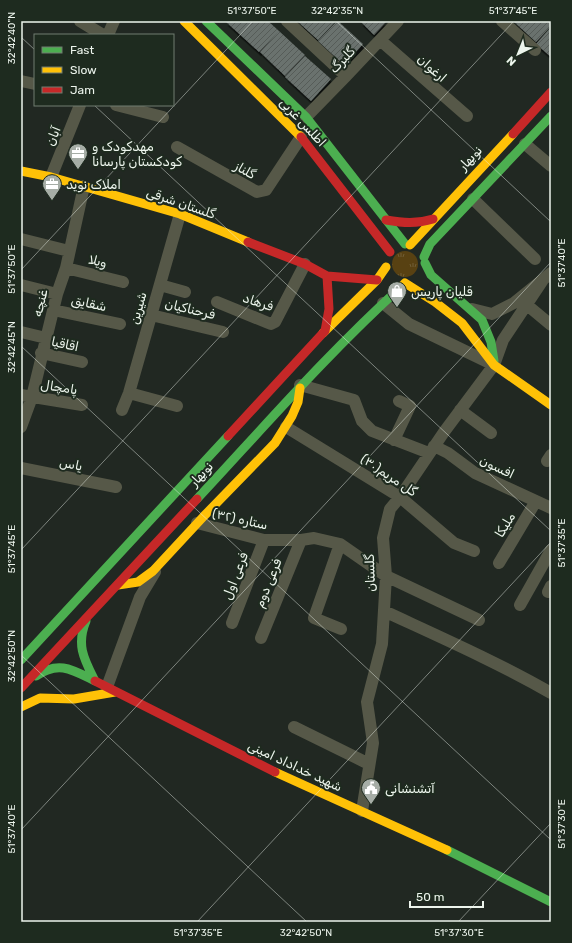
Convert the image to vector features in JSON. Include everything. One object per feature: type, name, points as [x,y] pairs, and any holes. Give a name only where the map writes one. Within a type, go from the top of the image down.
[{"type":"street","points":[[80,21],[102,34]]},
{"type":"street","points":[[108,34],[114,21]]},
{"type":"street","name":"اطلس غربی","points":[[184,21],[301,137],[390,252]]},
{"type":"street","name":"اطلس غربی","points":[[206,21],[306,117],[407,245]]},
{"type":"street","points":[[287,21],[346,76]]},
{"type":"street","name":"گلبرگ","points":[[306,117],[398,21]]},
{"type":"street","points":[[502,21],[535,50]]},
{"type":"street","name":"ارغوان","points":[[380,40],[467,116]]},
{"type":"street","points":[[21,80],[34,84]]},
{"type":"street","name":"نوبهار","points":[[407,245],[551,92]]},
{"type":"street","name":"آبان","points":[[51,177],[80,106]]},
{"type":"street","points":[[120,106],[163,118]]},
{"type":"street","points":[[405,283],[418,279],[423,273],[430,244],[551,116]]},
{"type":"street","name":"گلناز","points":[[178,147],[257,192],[266,190],[301,137]]},
{"type":"street","points":[[525,144],[551,166]]},
{"type":"street","name":"گلستان شرقی","points":[[21,171],[51,177],[180,214],[305,264],[327,276],[377,280]]},
{"type":"street","name":"غنچه","points":[[21,427],[26,396],[42,353],[57,294],[66,268],[84,186]]},
{"type":"street","points":[[473,199],[535,259]]},
{"type":"street","name":"شیرین","points":[[122,410],[129,394],[180,214]]},
{"type":"street","points":[[386,220],[407,224],[421,224],[432,219]]},
{"type":"street","points":[[21,239],[69,251]]},
{"type":"street","points":[[407,245],[418,249],[425,260],[431,275],[482,320],[491,342],[494,366],[462,323],[435,302],[405,283],[393,278],[386,266],[390,252],[397,246],[407,245]]},
{"type":"street","name":"فرهاد","points":[[217,302],[271,324],[275,322],[305,264]]},
{"type":"street","name":"نوبهار","points":[[21,660],[76,593],[140,531],[325,331],[377,280],[386,266]]},
{"type":"street","name":"ویلا","points":[[66,268],[123,282]]},
{"type":"street","points":[[274,373],[300,348],[325,331],[329,309],[327,276]]},
{"type":"street","points":[[470,309],[492,314],[514,303],[547,276]]},
{"type":"street","name":"گلستان","points":[[362,811],[373,742],[367,702],[382,644],[386,576],[383,538],[390,509],[400,497],[460,410],[494,366],[503,340],[547,276]]},
{"type":"street","name":"نوبهار","points":[[24,685],[118,585],[300,385],[405,283]]},
{"type":"street","points":[[21,285],[57,294]]},
{"type":"street","points":[[160,285],[185,292]]},
{"type":"street","points":[[383,303],[409,324],[494,366],[551,405]]},
{"type":"street","points":[[527,305],[551,325]]},
{"type":"street","name":"شقایق","points":[[53,310],[120,324]]},
{"type":"street","name":"فرحناکیان","points":[[151,315],[223,332]]},
{"type":"street","points":[[21,332],[46,338]]},
{"type":"street","name":"اقاقیا","points":[[42,353],[82,362]]},
{"type":"street","points":[[118,585],[138,582],[149,575],[274,443],[286,427],[298,402],[300,385]]},
{"type":"street","name":"افسون","points":[[300,385],[354,400],[362,421],[372,431],[394,440],[448,453],[475,473],[551,508]]},
{"type":"street","points":[[129,394],[177,406]]},
{"type":"street","name":"پامچال","points":[[26,396],[82,405]]},
{"type":"street","points":[[394,440],[410,406],[399,401]]},
{"type":"street","points":[[460,410],[491,433]]},
{"type":"street","name":"گل مریم(۳۰)","points":[[286,427],[400,497],[454,543],[474,551]]},
{"type":"street","name":"یاس","points":[[21,468],[116,487]]},
{"type":"street","name":"ملیکا","points":[[499,563],[536,501]]},
{"type":"street","name":"ستاره (۳۲)","points":[[197,523],[264,540],[301,540],[314,538],[340,544],[386,576],[479,620]]},
{"type":"street","points":[[140,531],[146,530],[151,534],[154,539],[153,546]]},
{"type":"street","name":"فرعی اول","points":[[232,623],[264,540]]},
{"type":"street","name":"فرعی دوم","points":[[261,638],[301,540]]},
{"type":"street","points":[[340,544],[314,618],[341,629]]},
{"type":"street","points":[[520,605],[551,550]]},
{"type":"street","points":[[21,707],[40,698],[74,699],[111,689],[140,597],[160,564]]},
{"type":"street","points":[[384,611],[522,677],[551,693]]},
{"type":"street","points":[[87,618],[81,639],[84,658],[95,681]]},
{"type":"street","name":"شهید خداداد امینی","points":[[24,685],[48,669],[62,668],[79,672],[271,770],[428,840],[551,902]]},
{"type":"street","points":[[294,727],[369,764]]},
{"type":"green space","points":[[405,251],[414,255],[418,264],[414,273],[405,277],[396,273],[392,264],[396,255]]},
{"type":"building","points":[[225,21],[268,21],[279,31],[259,52]]},
{"type":"building","points":[[297,21],[336,21],[318,40]]},
{"type":"building","points":[[337,21],[363,44],[344,65],[318,41]]},
{"type":"building","points":[[360,21],[387,21],[374,35]]},
{"type":"building","points":[[513,21],[551,21],[551,26],[536,42]]},
{"type":"building","points":[[551,27],[551,57],[536,44]]},
{"type":"building","points":[[279,31],[305,55],[285,76],[260,52]]},
{"type":"building","points":[[305,56],[331,79],[311,101],[285,77]]},
{"type":"traffic: fast","points":[[206,21],[306,117],[405,244]]},
{"type":"traffic: fast","points":[[424,257],[430,244],[551,116]]},
{"type":"traffic: fast","points":[[425,263],[431,275],[482,320],[491,342],[494,361]]},
{"type":"traffic: fast","points":[[197,499],[323,363],[402,286]]},
{"type":"traffic: fast","points":[[21,660],[228,436]]},
{"type":"traffic: fast","points":[[36,676],[52,668],[66,668],[95,681],[83,652],[82,637],[86,621]]},
{"type":"traffic: fast","points":[[447,850],[551,902]]},
{"type":"traffic: slow","points":[[184,21],[301,137]]},
{"type":"traffic: slow","points":[[410,245],[513,134]]},
{"type":"traffic: slow","points":[[21,171],[51,177],[180,214],[248,242]]},
{"type":"traffic: slow","points":[[323,333],[377,280],[386,267]]},
{"type":"traffic: slow","points":[[402,286],[405,283],[435,302],[462,323],[494,365],[551,405]]},
{"type":"traffic: slow","points":[[118,585],[138,582],[153,571],[275,443],[292,416],[298,402],[300,388]]},
{"type":"traffic: slow","points":[[21,707],[40,698],[74,699],[115,692]]},
{"type":"traffic: slow","points":[[275,772],[447,850]]},
{"type":"traffic: jam","points":[[513,134],[551,92]]},
{"type":"traffic: jam","points":[[301,137],[390,252]]},
{"type":"traffic: jam","points":[[386,220],[398,222],[421,222],[433,219]]},
{"type":"traffic: jam","points":[[248,242],[305,264],[327,276],[377,280]]},
{"type":"traffic: jam","points":[[323,333],[325,331],[329,309],[327,276]]},
{"type":"traffic: jam","points":[[228,436],[323,333]]},
{"type":"traffic: jam","points":[[21,688],[197,499]]},
{"type":"traffic: jam","points":[[95,681],[275,772]]},
{"type":"place","name":"مهدکودک و کودکستان پارسانا","points":[[78,170]]},
{"type":"place","name":"املاک نوید","points":[[52,201]]},
{"type":"place","name":"قلیان پاریس","points":[[397,308]]},
{"type":"place","name":"آتشنشانی","points":[[371,805]]}]
